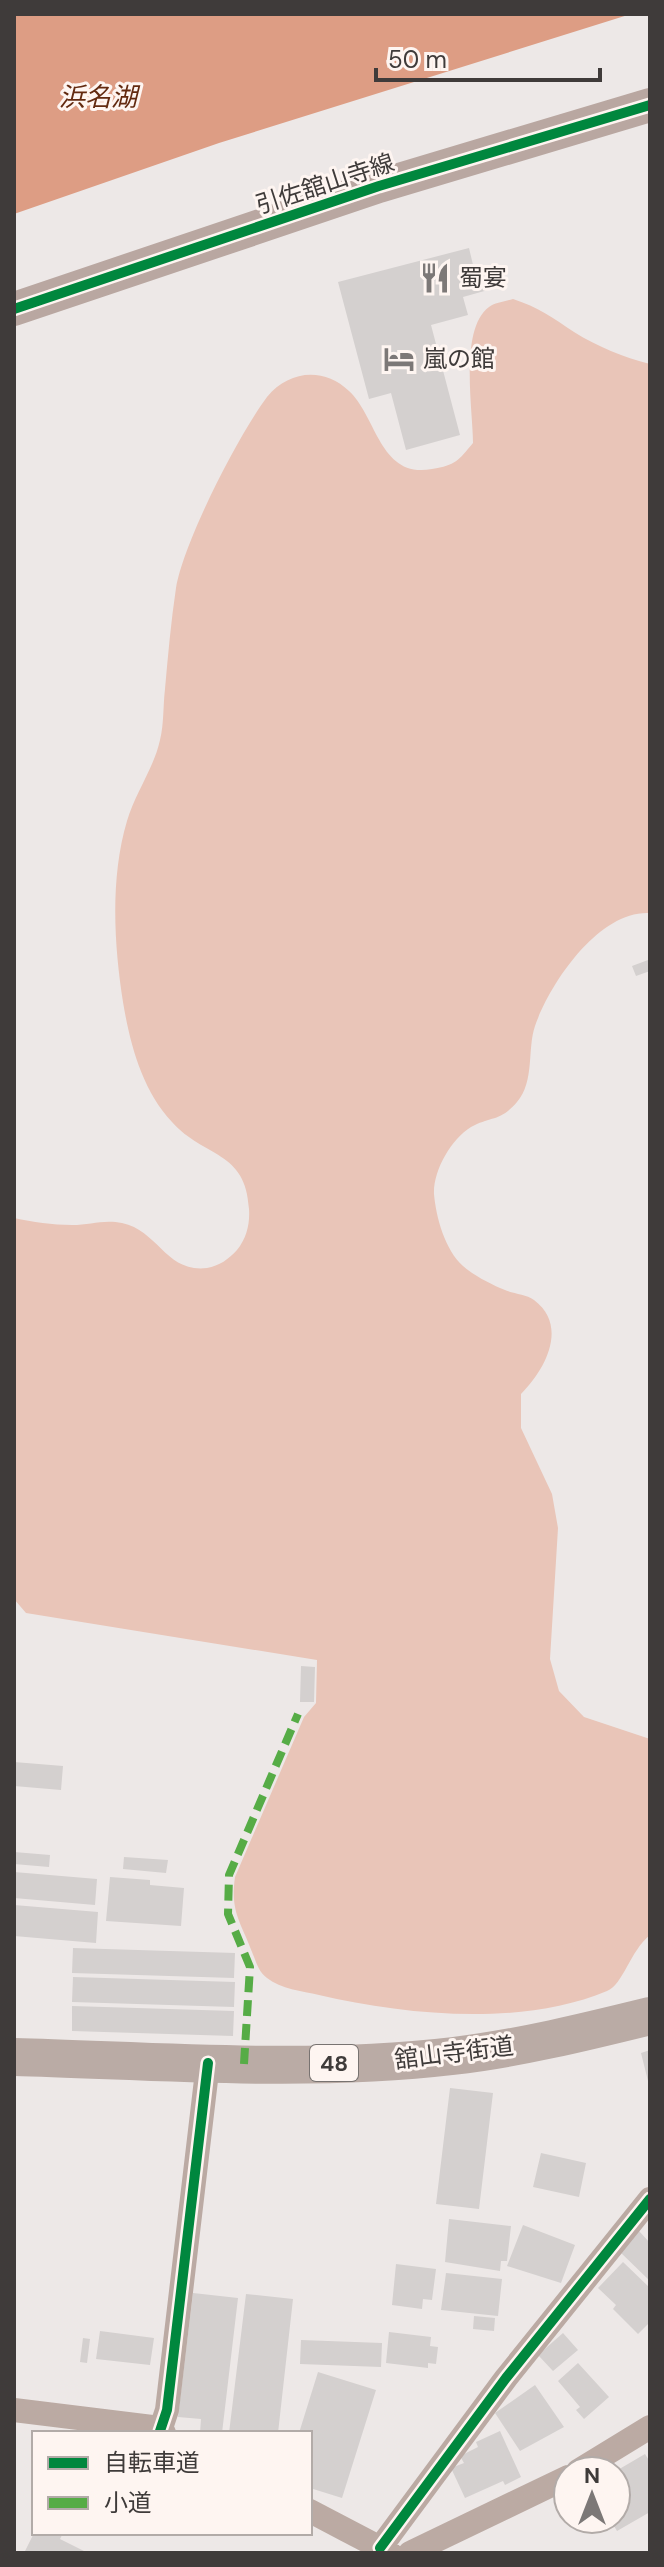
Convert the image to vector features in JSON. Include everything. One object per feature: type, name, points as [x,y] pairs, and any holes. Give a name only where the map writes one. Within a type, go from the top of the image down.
[{"type":"main road","name":"引佐舘山寺線","points":[[14,309],[379,186],[650,105]]},
{"type":"main road","name":"舘山寺街道","points":[[14,2057],[318,2064],[452,2056],[513,2047],[650,2016]]},
{"type":"street","points":[[162,2431],[208,2063]]},
{"type":"street","points":[[312,2512],[385,2550],[506,2378],[650,2199]]},
{"type":"street","points":[[14,2410],[152,2427],[160,2431]]},
{"type":"street","points":[[604,2455],[650,2427]]},
{"type":"street","points":[[410,2553],[552,2485]]},
{"type":"shaded area","points":[[513,299],[538,309],[601,347],[650,364],[650,913],[631,915],[613,923],[579,952],[552,990],[535,1026],[523,1094],[505,1113],[471,1127],[457,1139],[440,1166],[434,1194],[442,1233],[457,1259],[489,1283],[534,1300],[550,1322],[552,1335],[545,1361],[521,1394],[521,1428],[552,1494],[558,1528],[550,1659],[559,1691],[584,1717],[650,1739],[650,1935],[618,1982],[607,1991],[538,2010],[463,2014],[389,2008],[279,1985],[261,1972],[240,1924],[234,1899],[235,1877],[304,1717],[316,1703],[317,1660],[26,1613],[14,1599],[14,1218],[65,1225],[122,1223],[135,1227],[172,1258],[193,1268],[220,1264],[234,1253],[243,1240],[249,1209],[240,1176],[232,1165],[184,1134],[172,1122],[145,1081],[129,1034],[117,958],[115,912],[118,865],[130,811],[160,740],[176,588],[181,568],[201,517],[255,414],[276,388],[296,377],[318,375],[339,383],[349,391],[390,456],[401,465],[415,470],[432,469],[456,461],[473,443],[470,371],[474,333],[489,307]]},
{"type":"water","name":"浜名湖","points":[[14,14],[631,14],[219,143],[14,214]]},
{"type":"building","name":"嵐の館","points":[[469,248],[474,269],[481,267],[488,290],[463,297],[468,315],[431,325],[460,435],[406,450],[391,393],[369,399],[338,282]]},
{"type":"building","points":[[648,960],[650,971],[636,976],[632,966]]},
{"type":"building","points":[[301,1666],[315,1667],[314,1702],[300,1702]]},
{"type":"building","points":[[14,1762],[63,1766],[61,1790],[14,1786]]},
{"type":"building","points":[[14,1852],[50,1855],[49,1867],[14,1864]]},
{"type":"building","points":[[124,1857],[168,1860],[166,1873],[123,1869]]},
{"type":"building","points":[[14,1872],[97,1879],[95,1905],[14,1898]]},
{"type":"building","points":[[110,1877],[150,1880],[150,1885],[184,1888],[181,1926],[106,1921]]},
{"type":"building","points":[[14,1905],[98,1912],[96,1943],[14,1936]]},
{"type":"building","points":[[73,1948],[235,1953],[234,1978],[72,1973]]},
{"type":"building","points":[[73,1977],[235,1982],[234,2007],[72,2002]]},
{"type":"building","points":[[72,2006],[234,2011],[233,2036],[72,2031]]},
{"type":"building","points":[[650,2050],[650,2084],[649,2085],[641,2053]]},
{"type":"building","points":[[450,2088],[493,2093],[479,2209],[436,2204]]},
{"type":"building","points":[[541,2153],[586,2163],[579,2197],[533,2187]]},
{"type":"building","points":[[449,2219],[511,2226],[507,2261],[501,2261],[500,2271],[445,2262]]},
{"type":"building","points":[[523,2225],[575,2245],[561,2283],[507,2266]]},
{"type":"building","points":[[639,2231],[650,2243],[650,2281],[619,2251]]},
{"type":"building","points":[[623,2262],[650,2288],[650,2322],[638,2334],[613,2309],[616,2305],[598,2288]]},
{"type":"building","points":[[396,2264],[436,2269],[432,2300],[423,2299],[422,2309],[392,2305]]},
{"type":"building","points":[[446,2273],[502,2279],[498,2316],[441,2310]]},
{"type":"building","points":[[193,2293],[238,2298],[222,2431],[200,2431],[201,2419],[178,2417]]},
{"type":"building","points":[[246,2294],[293,2299],[278,2431],[229,2431]]},
{"type":"building","points":[[474,2316],[495,2318],[494,2331],[473,2329]]},
{"type":"building","points":[[100,2331],[154,2338],[150,2365],[96,2359]]},
{"type":"building","points":[[389,2332],[431,2337],[430,2346],[438,2347],[436,2364],[428,2363],[428,2368],[386,2363]]},
{"type":"building","points":[[563,2333],[578,2350],[553,2371],[538,2355]]},
{"type":"building","points":[[83,2338],[90,2339],[87,2363],[80,2362]]},
{"type":"building","points":[[301,2340],[382,2343],[381,2367],[300,2364]]},
{"type":"building","points":[[578,2363],[609,2397],[584,2419],[576,2410],[580,2407],[558,2381]]},
{"type":"building","points":[[318,2372],[376,2390],[342,2498],[312,2489],[312,2431],[300,2431]]},
{"type":"building","points":[[535,2385],[564,2427],[520,2451],[495,2413]]},
{"type":"building","points":[[500,2431],[521,2477],[505,2485],[503,2481],[465,2498],[451,2468],[464,2463],[460,2456],[478,2447],[476,2442]]},
{"type":"building","points":[[645,2454],[650,2462],[650,2512],[632,2522],[632,2462]]},
{"type":"building","points":[[33,2535],[62,2535],[60,2539],[88,2553],[24,2553]]},
{"type":"marked path","points":[[244,2064],[250,1967],[228,1914],[229,1875],[298,1714]]},
{"type":"cycle path","points":[[14,309],[379,186],[650,105]]},
{"type":"cycle path","points":[[160,2431],[167,2410],[208,2063]]},
{"type":"cycle path","points":[[380,2548],[506,2378],[650,2199]]},
{"type":"place","name":"蜀宴","points":[[435,278]]},
{"type":"place","name":"嵐の館","points":[[399,359]]}]
